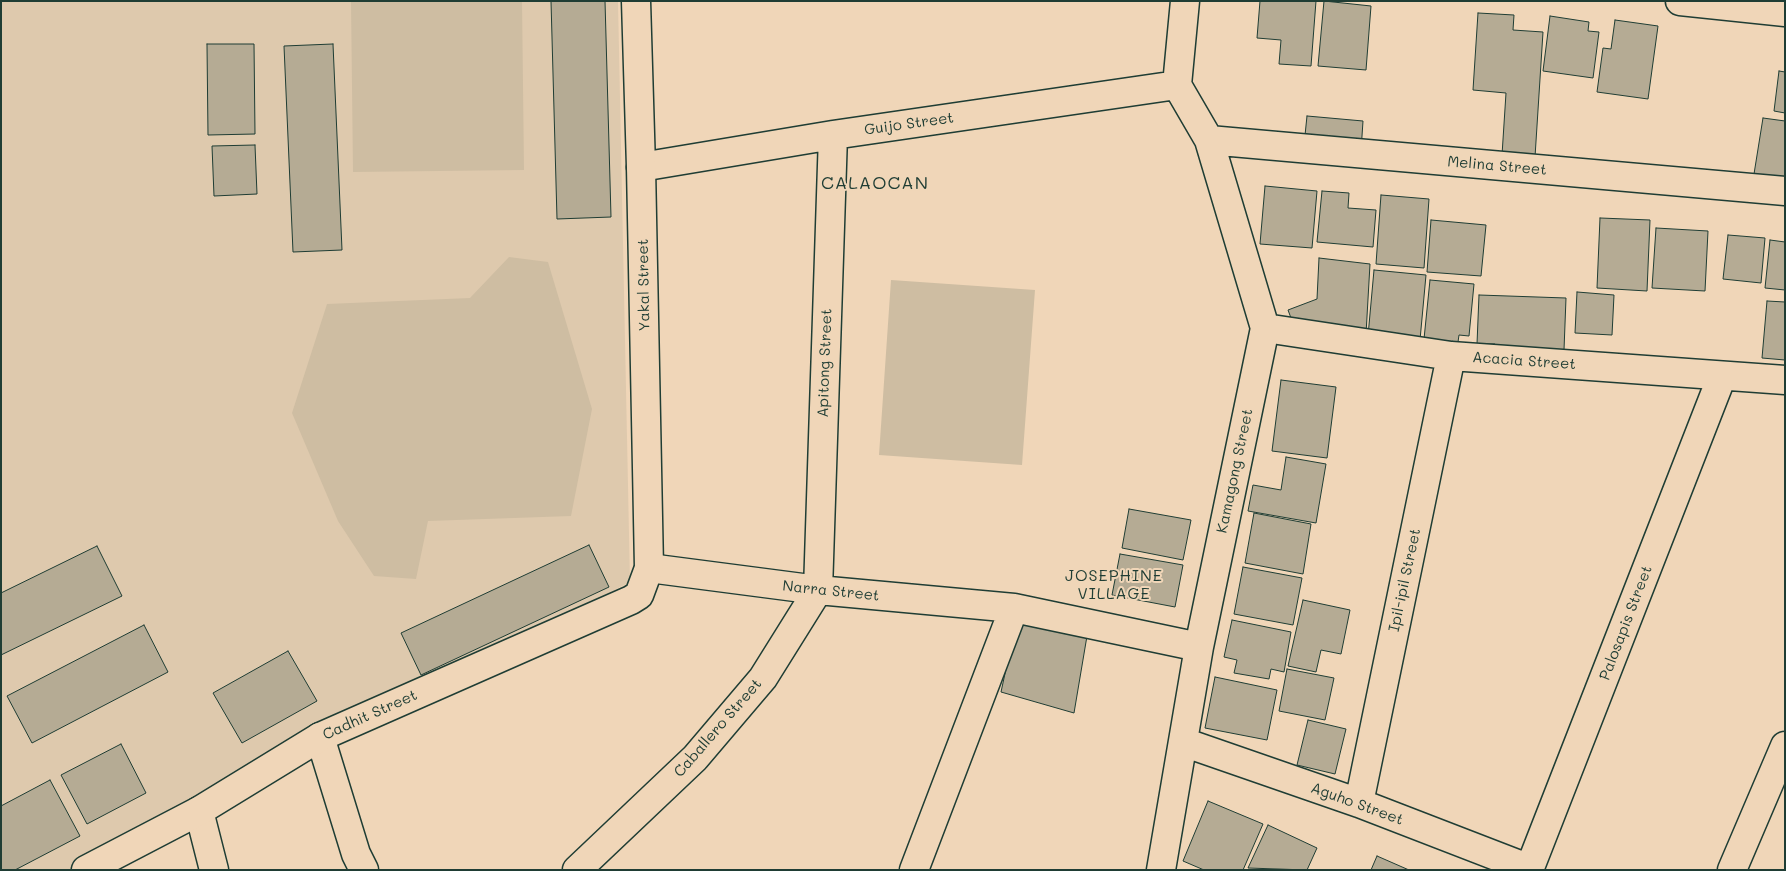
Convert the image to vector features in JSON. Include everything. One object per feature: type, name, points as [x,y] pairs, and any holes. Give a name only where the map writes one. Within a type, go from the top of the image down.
[{"type":"street","name":"Yakal Street","points":[[636,1],[649,568]]},
{"type":"street","points":[[1177,85],[1185,1]]},
{"type":"street","points":[[1680,1],[1785,12]]},
{"type":"street","name":"Guijo Street","points":[[641,167],[833,135],[1177,85]]},
{"type":"street","name":"Kamagong Street","points":[[1161,870],[1199,647],[1265,328],[1209,140],[1177,85]]},
{"type":"street","name":"Apitong Street","points":[[818,590],[833,135]]},
{"type":"street","name":"Melina Street","points":[[1209,140],[1785,191]]},
{"type":"street","name":"Acacia Street","points":[[1265,328],[1451,356],[1785,380]]},
{"type":"street","name":"Ipil-ipil Street","points":[[1359,803],[1451,356]]},
{"type":"street","name":"Palosapis Street","points":[[1530,869],[1722,376]]},
{"type":"street","name":"Narra Street","points":[[649,568],[818,590],[1014,608],[1199,647]]},
{"type":"street","name":"Cadhit Street","points":[[86,870],[199,811],[320,737],[636,598],[642,591],[649,568]]},
{"type":"street","name":"Caballero Street","points":[[578,870],[695,758],[763,678],[818,590]]},
{"type":"street","points":[[914,870],[1014,608]]},
{"type":"street","points":[[320,737],[356,854],[364,870]]},
{"type":"street","name":"Aguho Street","points":[[1183,742],[1359,803],[1530,869]]},
{"type":"street","points":[[1732,870],[1785,746]]},
{"type":"street","points":[[199,811],[214,870]]},
{"type":"shaded area","points":[[1,1],[618,1],[630,582],[68,870],[1,870]]},
{"type":"shaded area","points":[[351,1],[522,1],[524,170],[353,172]]},
{"type":"shaded area","points":[[509,257],[548,262],[592,409],[571,516],[428,521],[416,579],[374,576],[338,521],[292,413],[327,304],[470,298]]},
{"type":"shaded area","points":[[891,280],[1035,290],[1022,465],[879,455]]},
{"type":"building","points":[[551,1],[605,1],[611,217],[557,219]]},
{"type":"building","points":[[1260,1],[1316,1],[1311,66],[1279,64],[1281,40],[1257,38]]},
{"type":"building","points":[[1324,1],[1371,6],[1366,70],[1318,66]]},
{"type":"building","points":[[1478,13],[1514,15],[1513,30],[1543,32],[1535,157],[1502,155],[1506,93],[1473,90]]},
{"type":"building","points":[[1550,16],[1589,22],[1588,31],[1599,32],[1593,78],[1543,71]]},
{"type":"building","points":[[1615,20],[1658,26],[1648,99],[1597,92],[1603,48],[1611,49]]},
{"type":"building","points":[[207,44],[254,44],[255,134],[208,135]]},
{"type":"building","points":[[333,44],[342,250],[293,252],[284,46]]},
{"type":"building","points":[[1779,71],[1785,72],[1785,113],[1774,111]]},
{"type":"building","points":[[1307,116],[1363,121],[1361,151],[1304,145]]},
{"type":"building","points":[[1763,118],[1785,121],[1785,179],[1754,174]]},
{"type":"building","points":[[255,145],[257,194],[214,196],[212,146]]},
{"type":"building","points":[[1265,186],[1317,191],[1312,248],[1260,244]]},
{"type":"building","points":[[1322,191],[1349,193],[1348,208],[1376,210],[1373,247],[1317,242]]},
{"type":"building","points":[[1381,195],[1429,199],[1424,268],[1376,264]]},
{"type":"building","points":[[1600,218],[1650,220],[1647,291],[1597,288]]},
{"type":"building","points":[[1431,220],[1486,225],[1481,276],[1427,272]]},
{"type":"building","points":[[1656,228],[1708,231],[1705,291],[1652,288]]},
{"type":"building","points":[[1728,235],[1765,238],[1761,283],[1723,279]]},
{"type":"building","points":[[1770,240],[1785,242],[1785,290],[1765,288]]},
{"type":"building","points":[[1319,258],[1370,264],[1366,334],[1294,326],[1288,310],[1317,299]]},
{"type":"building","points":[[1374,270],[1426,275],[1420,340],[1368,336]]},
{"type":"building","points":[[1430,280],[1474,284],[1469,336],[1459,335],[1458,342],[1424,339]]},
{"type":"building","points":[[1577,292],[1614,295],[1612,335],[1575,333]]},
{"type":"building","points":[[1479,295],[1566,298],[1564,350],[1495,352],[1495,344],[1477,344]]},
{"type":"building","points":[[1767,301],[1785,302],[1785,360],[1762,358]]},
{"type":"building","points":[[1281,380],[1336,387],[1327,458],[1272,451]]},
{"type":"building","points":[[1286,457],[1326,464],[1316,523],[1248,511],[1253,485],[1281,490]]},
{"type":"building","points":[[1129,509],[1191,520],[1183,560],[1122,548]]},
{"type":"building","points":[[1254,513],[1311,524],[1303,574],[1245,563]]},
{"type":"building","points":[[589,545],[609,587],[421,675],[401,633]]},
{"type":"building","points":[[97,546],[122,596],[1,655],[1,593]]},
{"type":"building","points":[[1120,554],[1183,565],[1175,607],[1112,595]]},
{"type":"building","points":[[1243,567],[1302,578],[1293,625],[1234,614]]},
{"type":"building","points":[[1303,600],[1350,610],[1341,654],[1321,650],[1316,672],[1288,666]]},
{"type":"building","points":[[1017,618],[1087,636],[1074,713],[1001,692]]},
{"type":"building","points":[[1232,620],[1291,632],[1284,672],[1271,669],[1269,679],[1234,673],[1237,660],[1224,657]]},
{"type":"building","points":[[144,625],[168,672],[32,743],[7,696]]},
{"type":"building","points":[[288,651],[317,701],[242,743],[213,693]]},
{"type":"building","points":[[1287,669],[1334,678],[1325,720],[1279,711]]},
{"type":"building","points":[[1215,677],[1277,690],[1267,740],[1205,728]]},
{"type":"building","points":[[1308,720],[1346,729],[1335,774],[1297,765]]},
{"type":"building","points":[[121,744],[146,793],[87,824],[61,775]]},
{"type":"building","points":[[50,780],[80,836],[15,870],[1,870],[1,806]]},
{"type":"building","points":[[1208,801],[1263,824],[1243,870],[1204,870],[1183,861]]},
{"type":"building","points":[[1268,825],[1317,848],[1307,870],[1248,868]]},
{"type":"building","points":[[1377,856],[1409,870],[1371,870]]},
{"type":"district","name":"CALAOCAN","points":[[875,183]]},
{"type":"district","name":"JOSEPHINE VILLAGE","points":[[1114,585]]}]
